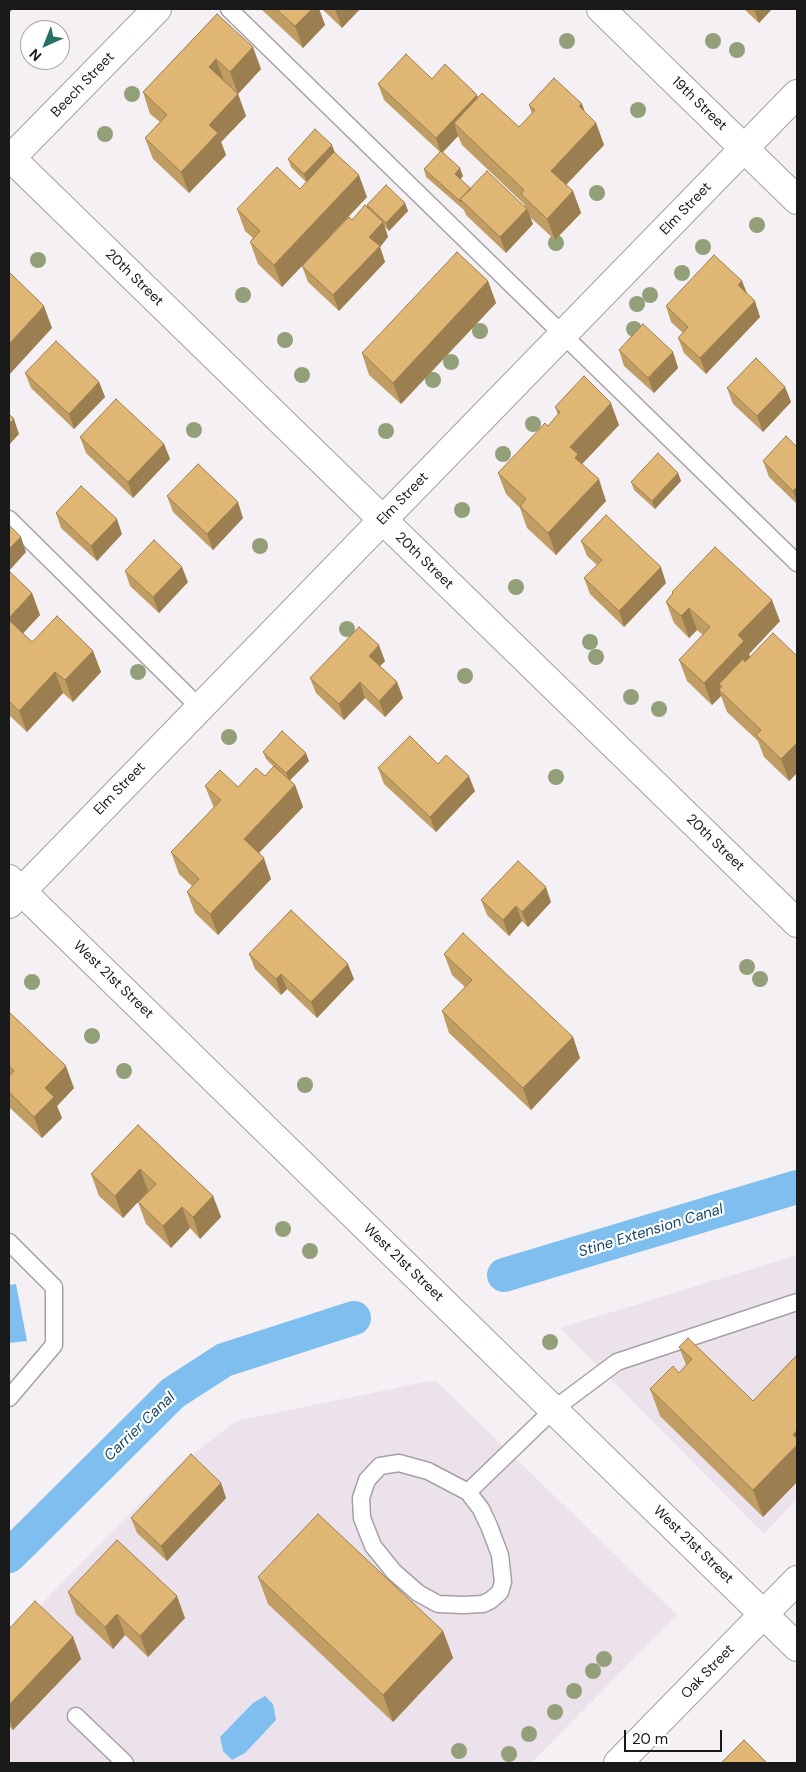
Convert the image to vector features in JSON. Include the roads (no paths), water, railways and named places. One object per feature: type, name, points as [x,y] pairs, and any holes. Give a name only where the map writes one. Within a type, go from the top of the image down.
[{"type":"street","name":"Beech Street","points":[[9,158],[157,9]]},
{"type":"street","name":"19th Street","points":[[601,9],[797,200]]},
{"type":"street","name":"Elm Street","points":[[13,891],[200,708],[797,94]]},
{"type":"street","name":"20th Street","points":[[9,158],[797,923]]},
{"type":"street","name":"West 21st Street","points":[[13,891],[554,1409],[797,1647]]},
{"type":"street","name":"Oak Street","points":[[618,1763],[797,1580]]},
{"type":"lane","points":[[228,9],[797,563]]},
{"type":"lane","points":[[9,519],[200,708]]},
{"type":"lane","points":[[9,1242],[54,1286],[54,1344],[9,1398]]},
{"type":"lane","points":[[468,1492],[554,1409],[617,1362],[797,1302]]},
{"type":"lane","points":[[399,1463],[428,1471],[468,1492],[481,1509],[500,1555],[502,1587],[500,1592],[483,1604],[463,1606],[438,1604],[418,1593],[394,1572],[373,1546],[362,1518],[361,1498],[367,1480],[380,1466],[399,1463]]},
{"type":"lane","points":[[76,1716],[125,1763]]},
{"type":"water","points":[[16,1284],[27,1341],[9,1343],[9,1285]]},
{"type":"water","points":[[265,1696],[273,1704],[276,1720],[245,1753],[232,1760],[223,1751],[220,1737],[253,1703]]},
{"type":"waterway","name":"Stine Extension Canal","points":[[504,1275],[797,1187]]},
{"type":"waterway","name":"Carrier Canal","points":[[9,1556],[173,1393],[224,1360],[354,1318]]}]
